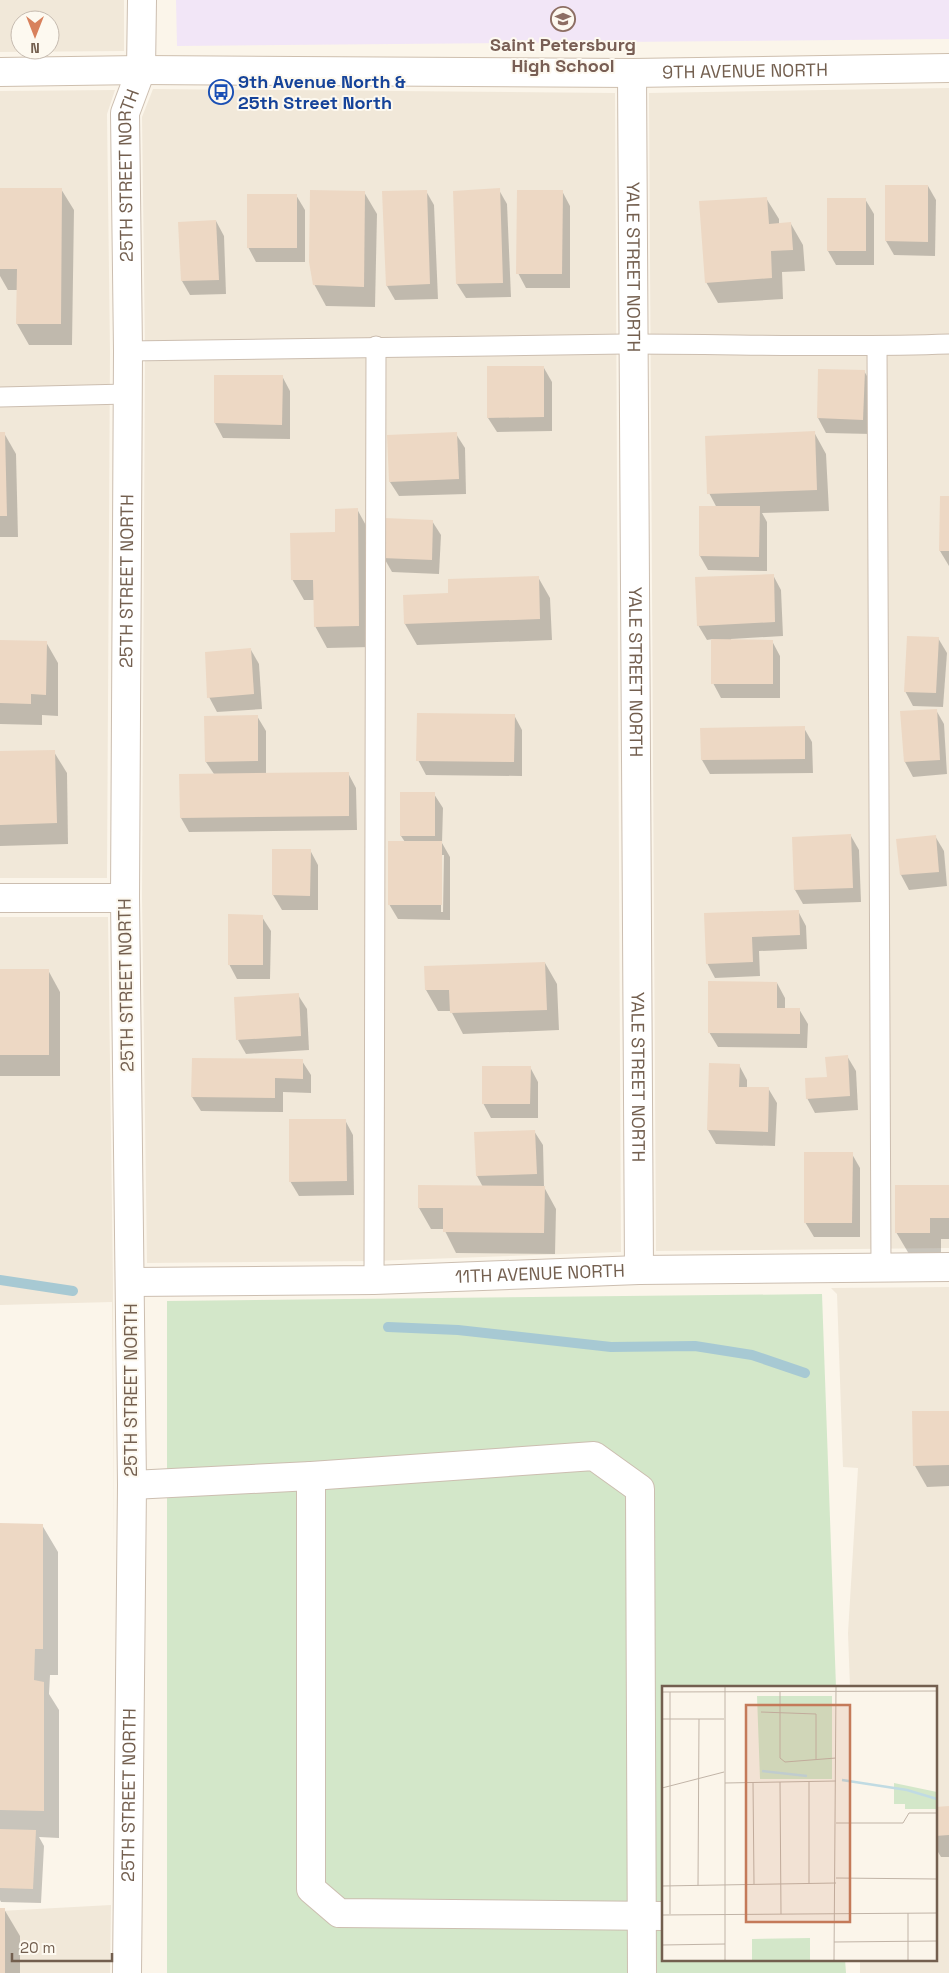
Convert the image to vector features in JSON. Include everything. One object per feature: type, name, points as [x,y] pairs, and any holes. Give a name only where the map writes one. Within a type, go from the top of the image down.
[{"type":"street","name":"25TH STREET NORTH","points":[[127,1973],[132,1485],[125,898],[128,351],[125,113],[141,70],[142,0]]},
{"type":"street","name":"9TH AVENUE NORTH","points":[[0,72],[141,70],[632,73],[949,68]]},
{"type":"street","name":"YALE STREET NORTH","points":[[632,73],[638,1270]]},
{"type":"street","points":[[0,898],[125,898]]},
{"type":"street","name":"11TH AVENUE NORTH","points":[[130,1282],[374,1280],[638,1270],[949,1267]]},
{"type":"street","points":[[132,1485],[311,1476],[594,1456],[640,1489],[652,1916],[642,1973]]},
{"type":"street","points":[[311,1476],[311,1889],[339,1912],[652,1916]]},
{"type":"lane","points":[[128,351],[376,346],[634,344],[878,346],[949,344]]},
{"type":"lane","points":[[374,1280],[376,346]]},
{"type":"lane","points":[[878,346],[881,1268]]},
{"type":"lane","points":[[0,397],[127,394]]},
{"type":"shaded area","points":[[0,0],[124,0],[124,51],[60,52],[60,10],[10,10],[10,52],[0,52]]},
{"type":"shaded area","name":"Saint Petersburg High School","points":[[176,0],[949,0],[949,39],[177,46]]},
{"type":"shaded area","points":[[949,88],[949,1248],[656,1251],[649,93]]},
{"type":"shaded area","points":[[153,89],[615,93],[621,1252],[373,1261],[147,1263],[142,898],[145,352],[142,117]]},
{"type":"shaded area","points":[[115,90],[107,114],[110,351],[107,878],[0,878],[0,91]]},
{"type":"shaded area","points":[[0,917],[108,917],[113,1282],[114,1570],[112,1302],[0,1305]]},
{"type":"shaded area","points":[[949,1287],[949,1973],[860,1973],[860,1960],[936,1960],[936,1686],[850,1686],[848,1633],[858,1468],[843,1467],[837,1294],[831,1288]]},
{"type":"shaded area","points":[[111,1905],[110,1973],[0,1973],[0,1911]]},
{"type":"green space","points":[[822,1294],[836,1686],[662,1686],[662,1960],[845,1960],[846,1973],[167,1973],[167,1301]]},
{"type":"building","points":[[885,185],[928,185],[928,242],[885,241]]},
{"type":"building","points":[[0,188],[62,188],[61,324],[16,324],[17,269],[0,269]]},
{"type":"building","points":[[500,188],[503,283],[456,284],[453,191]]},
{"type":"building","points":[[310,190],[365,191],[364,287],[313,285],[309,262]]},
{"type":"building","points":[[427,190],[430,284],[386,286],[382,191]]},
{"type":"building","points":[[517,190],[563,190],[562,274],[516,274]]},
{"type":"building","points":[[247,194],[297,194],[297,248],[247,248]]},
{"type":"building","points":[[767,197],[769,224],[791,222],[793,250],[771,251],[772,278],[705,283],[699,201]]},
{"type":"building","points":[[827,198],[866,198],[866,251],[827,251]]},
{"type":"building","points":[[216,220],[219,280],[181,281],[178,222]]},
{"type":"building","points":[[487,366],[544,366],[544,417],[487,418]]},
{"type":"building","points":[[818,369],[865,370],[863,420],[817,418]]},
{"type":"building","points":[[214,375],[283,375],[282,425],[214,423]]},
{"type":"building","points":[[815,431],[817,490],[707,494],[705,436]]},
{"type":"building","points":[[0,432],[5,432],[7,516],[0,516]]},
{"type":"building","points":[[457,432],[459,479],[389,482],[387,435]]},
{"type":"building","points":[[940,496],[949,496],[949,551],[939,551]]},
{"type":"building","points":[[699,506],[760,506],[759,557],[699,556]]},
{"type":"building","points":[[358,508],[359,626],[314,627],[313,580],[291,580],[290,533],[335,532],[335,509]]},
{"type":"building","points":[[384,518],[433,520],[432,560],[382,558]]},
{"type":"building","points":[[774,574],[775,622],[697,626],[695,577]]},
{"type":"building","points":[[539,576],[540,619],[404,624],[403,595],[448,593],[448,579]]},
{"type":"building","points":[[907,636],[939,637],[936,693],[904,692]]},
{"type":"building","points":[[711,639],[773,640],[773,684],[711,684]]},
{"type":"building","points":[[0,640],[47,641],[46,695],[31,694],[31,704],[0,703]]},
{"type":"building","points":[[251,648],[254,694],[207,698],[205,652]]},
{"type":"building","points":[[937,709],[940,760],[904,762],[900,711]]},
{"type":"building","points":[[417,713],[515,714],[514,762],[416,761]]},
{"type":"building","points":[[258,715],[258,761],[205,762],[204,716]]},
{"type":"building","points":[[805,726],[805,759],[701,760],[700,728]]},
{"type":"building","points":[[55,750],[57,823],[0,825],[0,751]]},
{"type":"building","points":[[349,772],[349,816],[180,818],[179,774]]},
{"type":"building","points":[[400,792],[435,792],[435,836],[400,836]]},
{"type":"building","points":[[851,834],[853,888],[794,890],[792,837]]},
{"type":"building","points":[[936,835],[939,872],[900,875],[896,839]]},
{"type":"building","points":[[388,841],[442,841],[442,905],[388,905]]},
{"type":"building","points":[[272,849],[311,849],[310,896],[272,895]]},
{"type":"building","points":[[799,910],[800,935],[752,937],[753,962],[706,964],[704,913]]},
{"type":"building","points":[[228,914],[263,915],[263,965],[228,965]]},
{"type":"building","points":[[545,962],[547,1010],[450,1013],[449,990],[425,990],[424,966]]},
{"type":"building","points":[[0,969],[49,969],[49,1055],[0,1055]]},
{"type":"building","points":[[708,981],[777,982],[777,1008],[800,1008],[800,1034],[708,1033]]},
{"type":"building","points":[[299,993],[301,1036],[236,1040],[234,997]]},
{"type":"building","points":[[848,1055],[850,1096],[806,1099],[805,1078],[827,1077],[825,1057]]},
{"type":"building","points":[[192,1058],[303,1059],[303,1079],[275,1078],[275,1098],[191,1097]]},
{"type":"building","points":[[709,1063],[740,1064],[739,1087],[769,1087],[768,1132],[707,1130]]},
{"type":"building","points":[[482,1066],[531,1066],[530,1104],[482,1104]]},
{"type":"building","points":[[289,1119],[346,1119],[347,1181],[289,1182]]},
{"type":"building","points":[[535,1130],[537,1174],[476,1176],[474,1132]]},
{"type":"building","points":[[804,1152],[853,1152],[852,1223],[804,1223]]},
{"type":"building","points":[[418,1185],[545,1186],[544,1233],[443,1232],[443,1208],[418,1208]]},
{"type":"building","points":[[895,1185],[949,1185],[949,1218],[930,1218],[930,1233],[895,1233]]},
{"type":"building","points":[[912,1411],[949,1411],[949,1465],[913,1466]]},
{"type":"building","points":[[0,1523],[43,1524],[43,1649],[35,1649],[34,1680],[44,1682],[44,1811],[0,1810]]},
{"type":"building","points":[[949,1806],[949,1835],[936,1836],[936,1807]]},
{"type":"building","points":[[0,1829],[36,1830],[33,1889],[0,1888]]},
{"type":"building","points":[[0,1908],[5,1908],[5,1973],[0,1973]]},
{"type":"waterway","points":[[0,1280],[73,1291]]},
{"type":"waterway","points":[[388,1327],[458,1330],[611,1347],[695,1346],[752,1355],[805,1373]]},
{"type":"place","name":"Saint Petersburg High School","points":[[563,19]]},
{"type":"place","name":"9th Avenue North & 25th Street North","points":[[221,92]]}]
